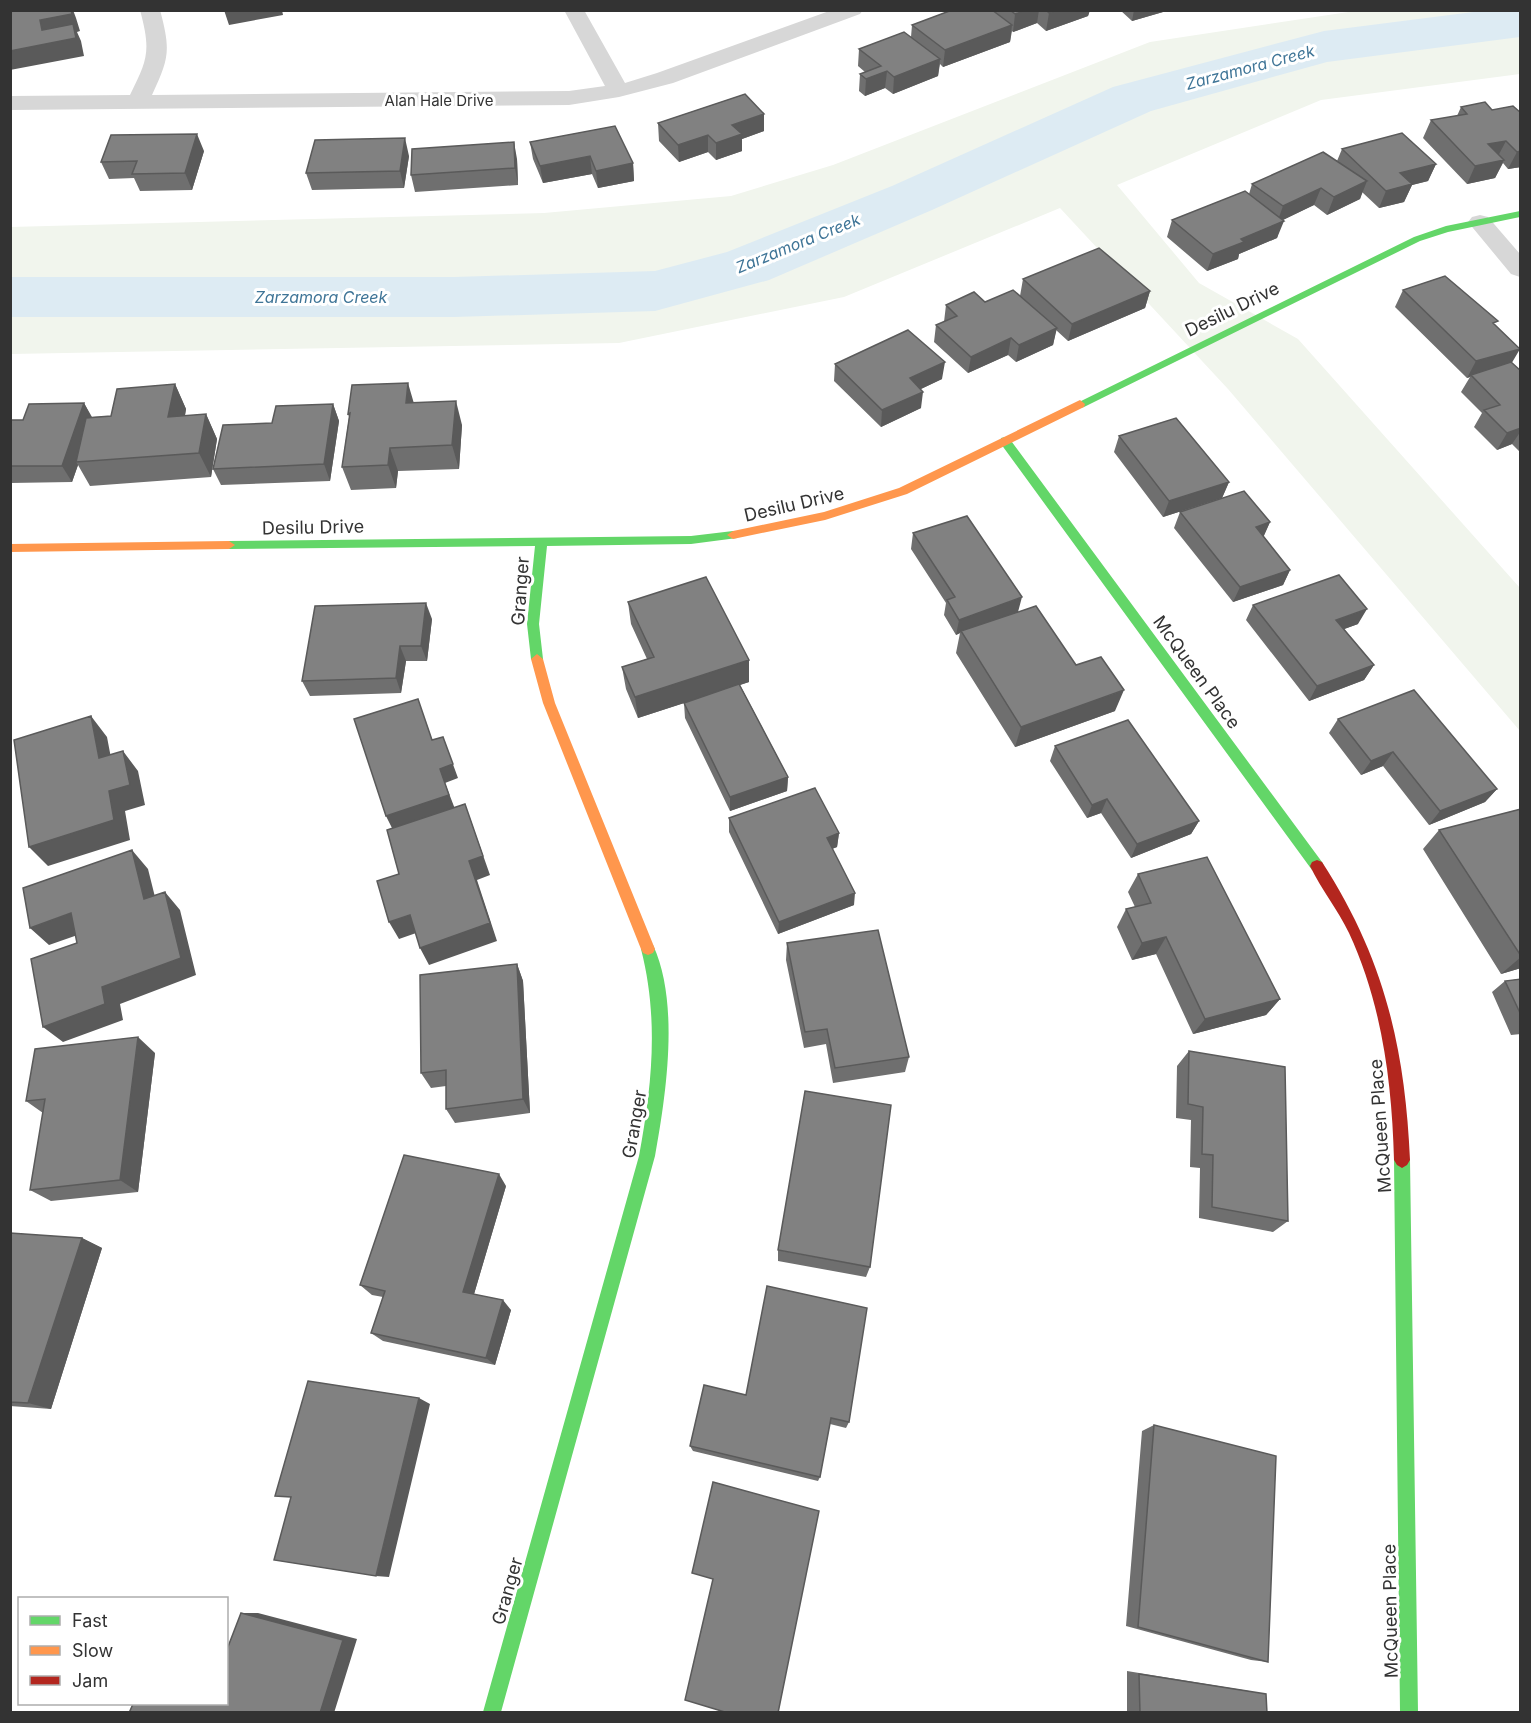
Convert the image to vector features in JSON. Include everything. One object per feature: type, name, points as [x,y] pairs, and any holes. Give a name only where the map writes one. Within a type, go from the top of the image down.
[{"type":"street","points":[[137,103],[156,64],[157,36],[150,10]]},
{"type":"street","points":[[574,10],[619,91]]},
{"type":"street","name":"Alan Hale Drive","points":[[10,103],[569,98],[619,91],[665,78],[854,10]]},
{"type":"street","name":"Desilu Drive","points":[[10,548],[691,540],[747,534],[802,524],[854,510],[903,492],[1390,251],[1446,230],[1521,214]]},
{"type":"street","points":[[1480,222],[1521,269]]},
{"type":"street","name":"McQueen Place","points":[[1005,441],[1331,886],[1355,929],[1374,976],[1388,1024],[1398,1074],[1402,1126],[1409,1713]]},
{"type":"street","name":"Granger","points":[[492,1713],[642,1180],[654,1128],[660,1078],[661,1030],[656,984],[646,940],[549,703],[538,663],[533,624],[541,543]]},
{"type":"shaded area","points":[[1355,11],[1520,11],[1520,74],[1321,100],[1117,185],[1199,283],[1298,339],[1520,588],[1520,731],[1228,389],[1060,208],[844,297],[619,343],[11,354],[10,227],[544,213],[731,196],[833,165],[1150,42]]},
{"type":"building","points":[[16,10],[71,10],[72,14],[40,20],[42,30],[73,24],[76,38],[10,51],[10,12]]},
{"type":"building","points":[[952,10],[992,10],[1012,25],[945,50],[912,25]]},
{"type":"building","points":[[1010,10],[1027,10],[1015,14]]},
{"type":"building","points":[[904,32],[940,59],[894,77],[887,71],[866,79],[860,74],[881,66],[859,49]]},
{"type":"building","points":[[745,94],[764,114],[732,125],[742,134],[716,143],[708,135],[678,145],[658,123]]},
{"type":"building","points":[[1485,102],[1492,110],[1513,106],[1521,113],[1521,151],[1517,152],[1506,141],[1488,144],[1504,160],[1475,166],[1431,120],[1467,114],[1461,107]]},
{"type":"building","points":[[615,126],[633,163],[596,171],[590,156],[540,166],[530,142]]},
{"type":"building","points":[[1402,133],[1436,164],[1400,173],[1412,184],[1386,191],[1342,149]]},
{"type":"building","points":[[197,134],[185,173],[132,174],[137,161],[101,162],[111,135]]},
{"type":"building","points":[[405,138],[400,171],[306,173],[315,140]]},
{"type":"building","points":[[514,142],[515,168],[411,175],[412,149]]},
{"type":"building","points":[[1323,152],[1367,181],[1334,197],[1321,188],[1283,206],[1252,184]]},
{"type":"building","points":[[1245,191],[1284,221],[1241,239],[1244,242],[1213,254],[1172,220]]},
{"type":"building","points":[[1099,248],[1150,291],[1072,324],[1023,279]]},
{"type":"building","points":[[1445,276],[1498,321],[1493,323],[1520,349],[1476,361],[1403,290]]},
{"type":"building","points":[[1013,290],[1057,328],[1019,345],[1011,338],[971,357],[936,325],[957,316],[946,305],[974,292],[985,302]]},
{"type":"building","points":[[908,330],[945,362],[910,378],[923,392],[882,410],[835,364]]},
{"type":"building","points":[[1511,362],[1521,371],[1521,428],[1507,433],[1484,410],[1500,405],[1471,375]]},
{"type":"building","points":[[408,383],[406,403],[456,401],[452,445],[390,448],[388,465],[342,467],[352,385]]},
{"type":"building","points":[[175,384],[168,417],[206,414],[199,453],[76,462],[86,418],[111,416],[117,389]]},
{"type":"building","points":[[84,403],[62,466],[10,466],[10,420],[23,420],[29,404]]},
{"type":"building","points":[[333,404],[324,464],[213,469],[223,425],[272,423],[276,406]]},
{"type":"building","points":[[1176,418],[1229,482],[1169,501],[1119,436]]},
{"type":"building","points":[[1244,491],[1270,522],[1256,527],[1290,570],[1240,587],[1180,512]]},
{"type":"building","points":[[967,516],[1022,597],[959,620],[947,600],[955,597],[913,533]]},
{"type":"building","points":[[1339,575],[1367,609],[1336,620],[1374,665],[1317,686],[1253,605]]},
{"type":"building","points":[[706,577],[749,660],[635,697],[622,667],[654,657],[628,602]]},
{"type":"building","points":[[426,603],[421,646],[400,646],[396,678],[302,681],[315,606]]},
{"type":"building","points":[[1036,606],[1076,665],[1101,657],[1124,690],[1021,727],[961,631]]},
{"type":"building","points":[[739,684],[788,777],[730,797],[684,703]]},
{"type":"building","points":[[1414,690],[1497,789],[1440,811],[1393,752],[1371,761],[1338,719]]},
{"type":"building","points":[[418,699],[432,740],[443,737],[453,764],[440,769],[449,795],[386,816],[354,719]]},
{"type":"building","points":[[91,716],[99,758],[123,751],[130,785],[109,791],[114,820],[29,847],[14,740]]},
{"type":"building","points":[[1128,720],[1199,821],[1137,844],[1107,799],[1092,805],[1055,746]]},
{"type":"building","points":[[815,788],[839,833],[827,838],[855,893],[779,922],[729,818]]},
{"type":"building","points":[[465,804],[483,856],[469,861],[490,923],[420,948],[410,915],[389,922],[377,881],[399,874],[387,830]]},
{"type":"building","points":[[1521,809],[1521,956],[1439,830]]},
{"type":"building","points":[[132,850],[144,899],[165,892],[181,958],[102,987],[105,1004],[43,1027],[31,959],[77,943],[71,913],[30,928],[23,888]]},
{"type":"building","points":[[1207,857],[1280,999],[1205,1019],[1166,937],[1142,943],[1126,909],[1151,903],[1138,874]]},
{"type":"building","points":[[878,930],[909,1057],[835,1068],[827,1029],[805,1032],[787,943]]},
{"type":"building","points":[[517,964],[523,1099],[446,1109],[446,1070],[421,1073],[420,975]]},
{"type":"building","points":[[1521,979],[1521,1015],[1505,981]]},
{"type":"building","points":[[138,1037],[120,1180],[30,1190],[45,1099],[26,1101],[35,1049]]},
{"type":"building","points":[[1189,1051],[1285,1067],[1288,1221],[1212,1207],[1213,1155],[1202,1154],[1203,1107],[1188,1104]]},
{"type":"building","points":[[805,1091],[891,1105],[870,1267],[778,1250]]},
{"type":"building","points":[[404,1155],[499,1174],[463,1292],[503,1300],[486,1358],[371,1333],[385,1291],[360,1285]]},
{"type":"building","points":[[10,1233],[82,1238],[28,1403],[10,1402]]},
{"type":"building","points":[[767,1286],[867,1308],[849,1422],[831,1418],[820,1477],[690,1446],[704,1385],[746,1395]]},
{"type":"building","points":[[308,1381],[419,1398],[376,1576],[274,1560],[291,1497],[275,1496]]},
{"type":"building","points":[[1154,1425],[1276,1456],[1268,1662],[1138,1627]]},
{"type":"building","points":[[713,1482],[819,1511],[778,1713],[728,1713],[685,1700],[713,1579],[692,1573]]},
{"type":"building","points":[[241,1613],[343,1640],[320,1713],[129,1713],[133,1705],[228,1705],[228,1647]]},
{"type":"building","points":[[1139,1674],[1266,1694],[1267,1713],[1140,1713]]},
{"type":"waterway","name":"Zarzamora Creek","points":[[10,297],[454,297],[655,291],[748,266],[912,198],[1132,99],[1324,47],[1520,22]]},
{"type":"traffic: fast","points":[[1080,404],[1417,239],[1446,229],[1520,214]]},
{"type":"traffic: fast","points":[[1005,441],[1317,866]]},
{"type":"traffic: fast","points":[[229,545],[691,540],[733,535]]},
{"type":"traffic: fast","points":[[537,659],[533,624],[541,543]]},
{"type":"traffic: fast","points":[[492,1712],[647,1156],[656,1104],[660,1052],[659,1000],[648,949]]},
{"type":"traffic: fast","points":[[1402,1160],[1409,1712]]},
{"type":"traffic: slow","points":[[733,535],[825,516],[903,491],[1080,404]]},
{"type":"traffic: slow","points":[[10,548],[229,545]]},
{"type":"traffic: slow","points":[[537,659],[549,703],[648,949]]},
{"type":"traffic: jam","points":[[1317,866],[1356,933],[1382,1006],[1397,1083],[1402,1160]]}]
